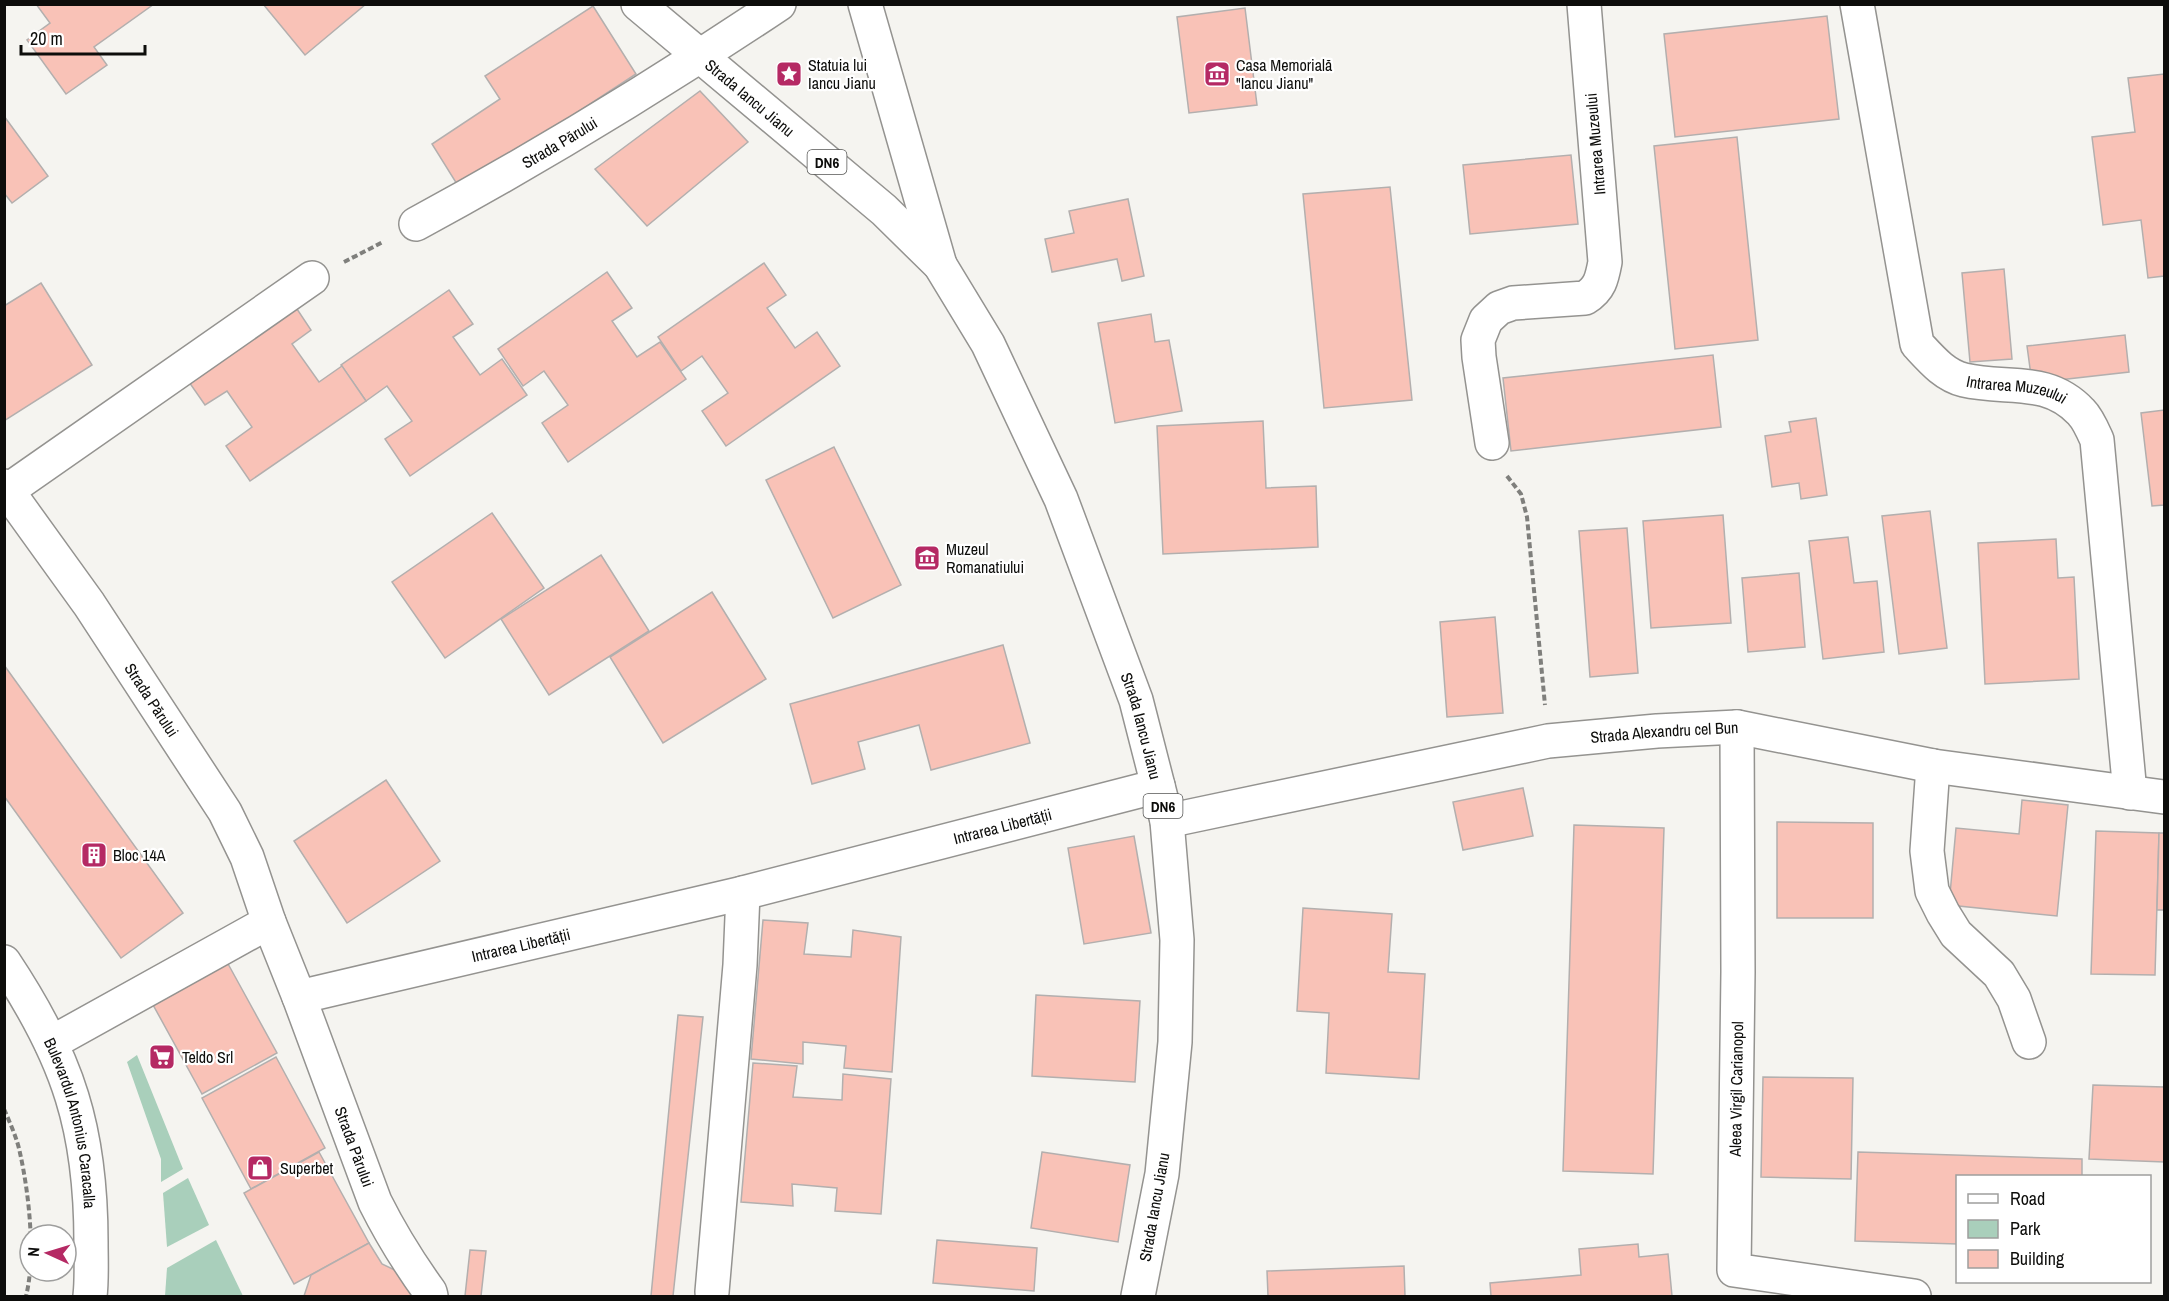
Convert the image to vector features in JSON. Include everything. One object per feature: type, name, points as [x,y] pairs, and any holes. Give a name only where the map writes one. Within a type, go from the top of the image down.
[{"type":"street","name":"Strada Iancu Jianu","points":[[638,4],[884,210],[940,265],[988,344],[1061,500],[1136,700],[1167,821],[1177,940],[1175,1041],[1162,1174],[1138,1296]]},
{"type":"street","points":[[701,56],[779,4]]},
{"type":"street","name":"Strada Iancu Jianu","points":[[865,4],[940,265]]},
{"type":"street","name":"Intrarea Muzeului","points":[[1492,443],[1478,340],[1486,320],[1499,308],[1513,303],[1585,298],[1593,293],[1601,282],[1605,262],[1584,4]]},
{"type":"street","name":"Intrarea Muzeului","points":[[1857,4],[1917,344],[1940,369],[1963,380],[2050,390],[2083,413],[2097,440],[2130,793]]},
{"type":"street","name":"Strada Părului","points":[[416,225],[498,180],[701,56]]},
{"type":"street","name":"Strada Părului","points":[[312,278],[6,490],[89,604],[225,812],[247,857],[268,922],[299,997],[375,1202],[389,1230],[431,1296]]},
{"type":"street","name":"Strada Alexandru cel Bun","points":[[1167,821],[1548,741],[1657,731],[1737,727],[1933,766],[2164,797]]},
{"type":"street","name":"Aleea Virgil Carianopol","points":[[1737,727],[1738,972],[1734,1270],[1914,1296]]},
{"type":"street","points":[[1933,766],[1927,851],[1932,891],[1942,913],[1956,934],[1998,974],[2014,999],[2029,1042]]},
{"type":"street","name":"Intrarea Libertății","points":[[299,997],[742,893],[1158,786]]},
{"type":"street","points":[[712,1292],[740,965],[742,893]]},
{"type":"street","points":[[51,1043],[268,922]]},
{"type":"street","name":"Bulevardul Antonius Caracalla","points":[[4,962],[27,996],[51,1043],[72,1097],[84,1151],[91,1218],[90,1296]]},
{"type":"path","points":[[312,278],[416,225]]},
{"type":"path","points":[[1492,443],[1503,470],[1521,494],[1527,517],[1548,741]]},
{"type":"path","points":[[4,1109],[20,1152],[30,1219],[29,1284],[26,1296]]},
{"type":"green space","points":[[137,1055],[183,1169],[161,1182],[161,1159],[127,1062]]},
{"type":"green space","points":[[188,1178],[209,1225],[167,1247],[163,1193]]},
{"type":"green space","points":[[216,1240],[243,1296],[165,1296],[167,1268]]},
{"type":"building","points":[[36,4],[154,4],[94,47],[107,65],[66,94],[27,40],[50,23]]},
{"type":"building","points":[[263,4],[366,4],[305,55]]},
{"type":"building","points":[[593,6],[636,74],[460,189],[432,144],[500,99],[485,76]]},
{"type":"building","points":[[1245,8],[1257,105],[1189,113],[1177,17]]},
{"type":"building","points":[[1827,16],[1839,119],[1675,137],[1664,34]]},
{"type":"building","points":[[2164,74],[2164,276],[2148,278],[2141,220],[2103,225],[2092,137],[2135,132],[2128,78]]},
{"type":"building","points":[[700,91],[748,142],[647,226],[595,169]]},
{"type":"building","points":[[4,116],[48,176],[12,203],[4,193]]},
{"type":"building","points":[[1737,137],[1758,340],[1675,349],[1654,146]]},
{"type":"building","points":[[1571,155],[1578,224],[1470,234],[1463,165]]},
{"type":"building","points":[[1390,187],[1412,400],[1324,408],[1303,194]]},
{"type":"building","points":[[1128,199],[1144,276],[1122,281],[1117,259],[1052,272],[1045,239],[1074,233],[1069,211]]},
{"type":"building","points":[[764,263],[786,295],[767,308],[795,348],[817,332],[840,366],[726,446],[702,411],[728,393],[702,356],[681,371],[658,337]]},
{"type":"building","points":[[2004,269],[2012,359],[1970,362],[1962,273]]},
{"type":"building","points":[[607,272],[632,308],[612,321],[637,357],[660,342],[686,379],[568,462],[542,423],[568,405],[544,371],[523,386],[498,349]]},
{"type":"building","points":[[41,283],[92,365],[4,421],[4,306]]},
{"type":"building","points":[[449,290],[473,324],[453,337],[480,375],[502,359],[527,395],[410,476],[385,439],[412,421],[387,386],[366,401],[341,365]]},
{"type":"building","points":[[289,297],[311,330],[292,344],[319,382],[342,366],[366,401],[250,481],[226,446],[252,427],[227,391],[205,405],[182,372]]},
{"type":"building","points":[[1151,314],[1155,342],[1169,340],[1182,411],[1115,423],[1098,323]]},
{"type":"building","points":[[2125,335],[2129,372],[2032,383],[2027,346]]},
{"type":"building","points":[[1713,355],[1721,427],[1511,451],[1503,378]]},
{"type":"building","points":[[2164,410],[2164,505],[2152,506],[2141,413]]},
{"type":"building","points":[[1816,418],[1827,495],[1801,499],[1799,483],[1772,487],[1765,436],[1791,432],[1789,422]]},
{"type":"building","points":[[1263,421],[1266,488],[1316,486],[1318,547],[1163,554],[1157,426]]},
{"type":"building","points":[[834,447],[901,585],[833,618],[766,480]]},
{"type":"building","points":[[1930,511],[1947,648],[1899,654],[1882,516]]},
{"type":"building","points":[[492,513],[544,588],[445,658],[392,582]]},
{"type":"building","points":[[1723,515],[1731,623],[1651,628],[1643,521]]},
{"type":"building","points":[[1627,528],[1638,673],[1590,677],[1579,531]]},
{"type":"building","points":[[1848,537],[1854,583],[1877,581],[1884,652],[1823,659],[1809,541]]},
{"type":"building","points":[[2056,539],[2058,578],[2074,577],[2079,679],[1985,684],[1978,543]]},
{"type":"building","points":[[601,555],[649,631],[549,695],[501,619]]},
{"type":"building","points":[[1799,573],[1805,647],[1748,652],[1742,578]]},
{"type":"building","points":[[712,592],[766,679],[663,743],[610,657]]},
{"type":"building","points":[[1495,617],[1503,713],[1447,717],[1440,622]]},
{"type":"building","points":[[1003,645],[1030,743],[931,770],[919,725],[858,742],[865,769],[812,784],[790,704]]},
{"type":"building","name":"Bloc 14A","points":[[4,665],[183,913],[121,958],[4,796]]},
{"type":"building","points":[[386,780],[440,861],[347,923],[294,841]]},
{"type":"building","points":[[1523,788],[1533,836],[1463,850],[1453,802]]},
{"type":"building","points":[[2022,800],[2068,805],[2057,916],[1949,905],[1956,828],[2019,834]]},
{"type":"building","points":[[1777,822],[1873,823],[1873,918],[1777,918]]},
{"type":"building","points":[[1574,825],[1664,828],[1653,1174],[1563,1171]]},
{"type":"building","points":[[2096,831],[2159,833],[2155,975],[2091,974]]},
{"type":"building","points":[[2159,833],[2164,833],[2164,910],[2157,910]]},
{"type":"building","points":[[1134,836],[1151,933],[1084,944],[1068,848]]},
{"type":"building","points":[[1303,908],[1392,914],[1388,972],[1425,974],[1419,1079],[1326,1073],[1329,1013],[1297,1011]]},
{"type":"building","points":[[763,920],[808,923],[804,954],[851,957],[853,930],[901,937],[892,1072],[844,1068],[846,1046],[803,1042],[803,1064],[751,1059]]},
{"type":"building","points":[[227,962],[277,1053],[202,1094],[152,1003]]},
{"type":"building","points":[[1036,995],[1140,1001],[1135,1082],[1032,1076]]},
{"type":"building","points":[[678,1015],[703,1017],[673,1296],[651,1296]]},
{"type":"building","points":[[276,1057],[325,1148],[251,1189],[202,1098]]},
{"type":"building","points":[[753,1063],[797,1066],[793,1097],[842,1100],[843,1074],[891,1079],[881,1214],[835,1211],[837,1188],[792,1184],[793,1206],[741,1202]]},
{"type":"building","points":[[1763,1077],[1853,1078],[1851,1179],[1761,1177]]},
{"type":"building","points":[[2093,1085],[2164,1087],[2164,1162],[2089,1159]]},
{"type":"building","points":[[319,1152],[369,1243],[294,1284],[244,1193]]},
{"type":"building","points":[[1042,1152],[1130,1165],[1118,1242],[1031,1228]]},
{"type":"building","points":[[1858,1152],[2082,1159],[2082,1175],[1956,1175],[1956,1244],[1855,1241]]},
{"type":"building","points":[[937,1240],[1037,1248],[1034,1291],[933,1283]]},
{"type":"building","points":[[369,1243],[382,1264],[422,1283],[418,1296],[304,1296],[311,1275]]},
{"type":"building","points":[[1638,1244],[1639,1257],[1668,1254],[1672,1296],[1491,1296],[1490,1283],[1581,1275],[1579,1249]]},
{"type":"building","points":[[470,1250],[486,1251],[481,1296],[465,1296]]},
{"type":"building","points":[[1404,1266],[1405,1296],[1268,1296],[1267,1271]]},
{"type":"place","name":"Statuia lui Iancu Jianu","points":[[789,74]]},
{"type":"place","name":"Casa Memorială \"Iancu Jianu\"","points":[[1217,74]]},
{"type":"place","name":"Muzeul Romanatiului","points":[[927,558]]},
{"type":"place","name":"Bloc 14A","points":[[94,855]]},
{"type":"place","name":"Teldo Srl","points":[[162,1057]]},
{"type":"place","name":"Superbet","points":[[260,1168]]}]
